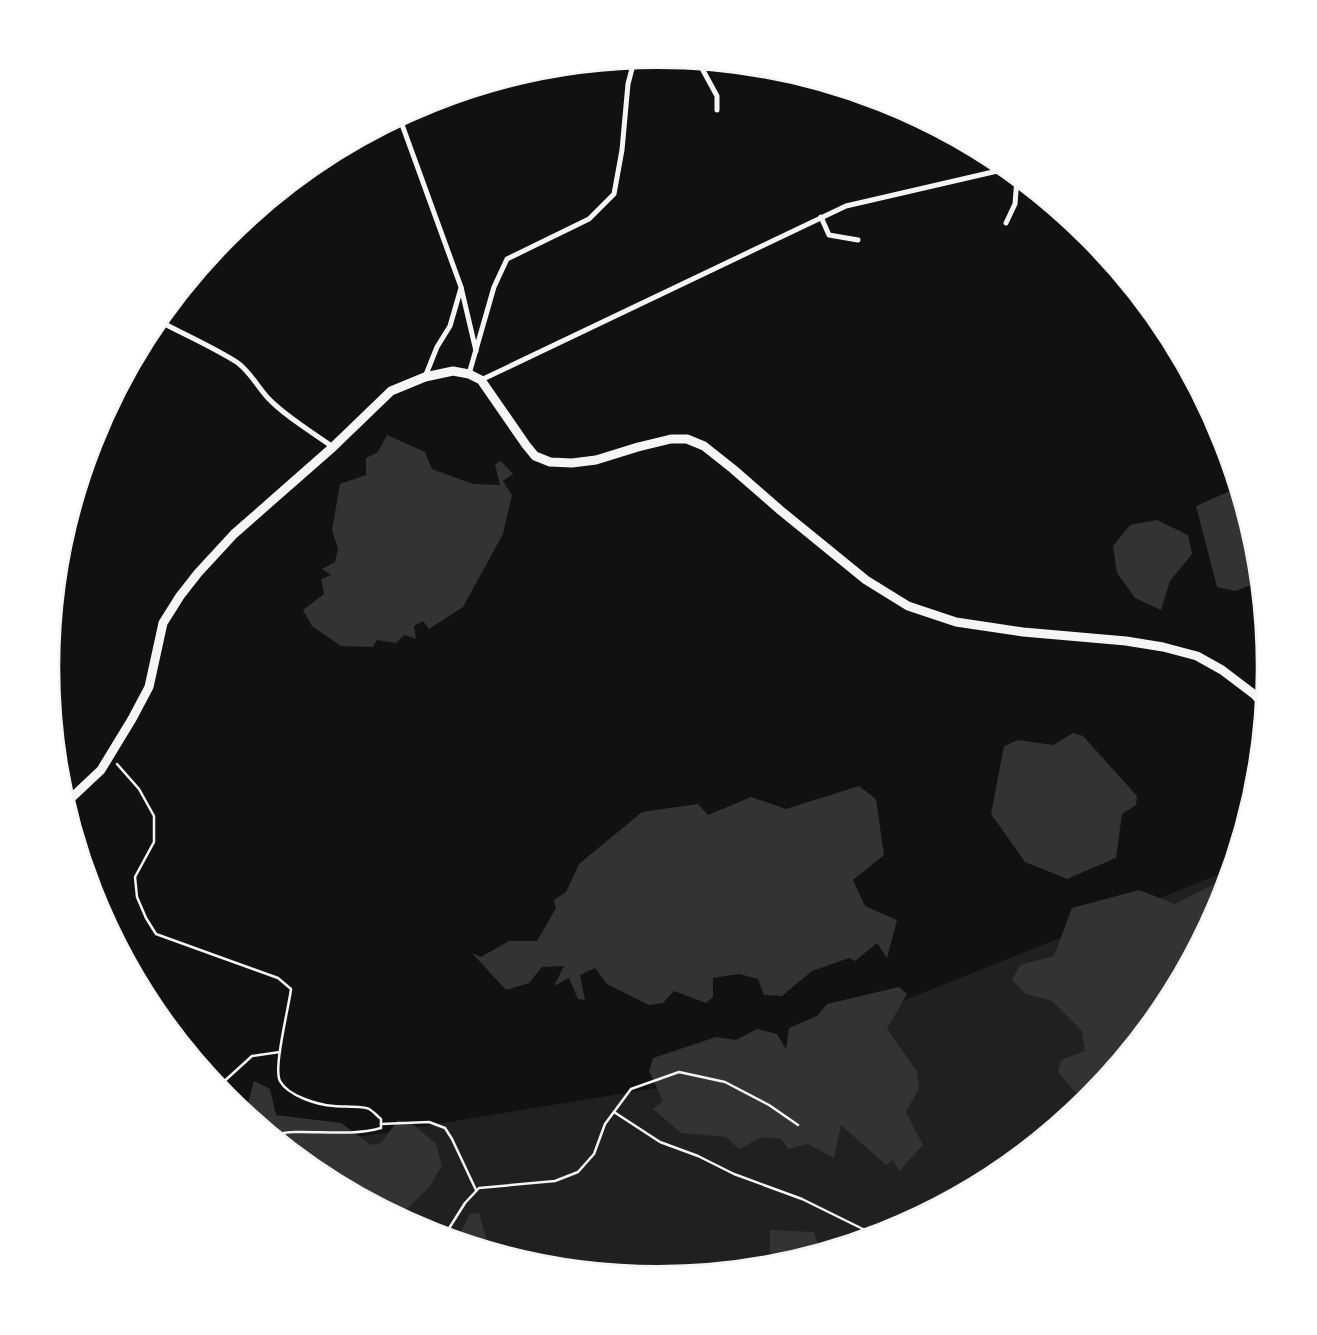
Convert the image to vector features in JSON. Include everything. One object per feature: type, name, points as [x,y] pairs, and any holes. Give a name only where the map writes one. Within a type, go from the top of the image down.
[{"type":"street","points":[[470,374],[494,287],[508,259],[589,220],[614,194],[622,150],[628,84],[632,69]]},
{"type":"street","points":[[703,69],[717,96],[717,110]]},
{"type":"street","points":[[402,126],[461,287],[476,352]]},
{"type":"street","points":[[481,380],[846,206],[995,171]]},
{"type":"street","points":[[1006,223],[1015,204],[1016,186]]},
{"type":"street","points":[[822,217],[829,236],[858,240]]},
{"type":"street","points":[[425,377],[437,347],[450,326],[461,287]]},
{"type":"street","points":[[167,325],[223,354],[238,364],[248,372],[268,398],[332,447]]},
{"type":"street","points":[[73,797],[101,770],[132,719],[149,688],[163,623],[180,596],[198,573],[234,534],[332,447],[391,391],[425,377],[453,371],[470,374],[481,380],[526,445],[536,456],[550,462],[572,463],[596,460],[638,447],[687,438],[704,446],[733,469],[866,580],[908,606],[956,622],[1024,632],[1126,641],[1163,647],[1197,656],[1222,670],[1257,698]]},
{"type":"path","points":[[110,756],[139,789],[154,816],[154,842],[136,878],[137,897],[156,934],[278,978],[290,989],[280,1052],[279,1080],[290,1092],[310,1100],[330,1106],[369,1109],[381,1119],[381,1128],[356,1133],[292,1132],[282,1134]]},
{"type":"path","points":[[224,1081],[252,1056],[280,1052]]},
{"type":"path","points":[[449,1229],[465,1203],[478,1188],[555,1181],[578,1172],[594,1154],[605,1124],[631,1089],[679,1072],[725,1082],[769,1105],[798,1125]]},
{"type":"path","points":[[614,1112],[660,1142],[698,1156],[734,1174],[802,1199],[865,1230]]},
{"type":"path","points":[[381,1124],[429,1122],[445,1128],[452,1138],[476,1190]]},
{"type":"shaded area","points":[[387,435],[425,452],[432,469],[473,484],[500,485],[495,464],[501,461],[513,474],[503,481],[512,495],[503,534],[463,607],[429,629],[423,621],[414,626],[416,639],[404,635],[396,643],[377,640],[373,647],[341,646],[312,626],[303,610],[324,594],[321,579],[331,575],[322,569],[335,562],[338,549],[332,530],[340,484],[366,475],[366,458],[378,452]]},
{"type":"shaded area","points":[[1231,491],[1247,550],[1252,585],[1235,591],[1217,587],[1196,506]]},
{"type":"shaded area","points":[[1157,520],[1188,535],[1192,554],[1170,581],[1161,610],[1135,598],[1117,573],[1113,546],[1130,525]]},
{"type":"shaded area","points":[[1073,733],[1083,736],[1137,796],[1136,805],[1122,814],[1116,858],[1067,879],[1025,862],[991,814],[1004,746],[1018,740],[1053,745]]},
{"type":"shaded area","points":[[859,786],[876,799],[884,855],[853,880],[865,906],[897,920],[887,958],[877,943],[855,961],[849,958],[812,971],[782,996],[764,995],[758,979],[739,974],[713,978],[713,997],[706,1003],[674,991],[663,1003],[649,1005],[607,984],[595,968],[580,975],[585,1000],[578,999],[569,978],[554,986],[564,966],[542,967],[529,983],[506,990],[472,953],[481,957],[509,941],[537,941],[556,908],[554,900],[566,892],[579,864],[642,812],[698,804],[708,815],[751,797],[786,809]]},
{"type":"shaded area","points":[[1221,873],[1213,897],[1196,933],[1157,1001],[1134,1033],[1083,1092],[1024,1143],[958,1187],[888,1222],[814,1247],[776,1256],[698,1266],[619,1266],[541,1256],[503,1247],[429,1222],[359,1187],[298,1147],[705,1080]]},
{"type":"shaded area","points":[[1218,882],[1196,933],[1157,1001],[1134,1033],[1084,1091],[1075,1092],[1058,1072],[1061,1060],[1085,1051],[1082,1031],[1052,1001],[1026,994],[1012,980],[1020,965],[1054,956],[1072,908],[1139,890],[1175,904]]},
{"type":"shaded area","points":[[899,987],[907,994],[887,1029],[917,1071],[919,1088],[906,1112],[923,1145],[899,1171],[893,1160],[886,1165],[841,1125],[834,1158],[808,1144],[788,1149],[781,1139],[763,1137],[739,1149],[726,1137],[681,1133],[653,1109],[663,1101],[649,1071],[653,1058],[716,1037],[736,1040],[757,1029],[777,1034],[786,1049],[789,1028],[817,1016],[827,1004]]},
{"type":"shaded area","points":[[254,1081],[270,1089],[276,1115],[341,1123],[371,1145],[381,1143],[398,1120],[414,1125],[436,1144],[442,1166],[429,1187],[405,1211],[359,1187],[325,1166],[293,1143],[246,1103],[248,1103]]},
{"type":"shaded area","points":[[479,1213],[487,1242],[460,1233],[470,1214]]},
{"type":"shaded area","points":[[770,1230],[814,1232],[819,1245],[774,1256],[770,1252]]}]
